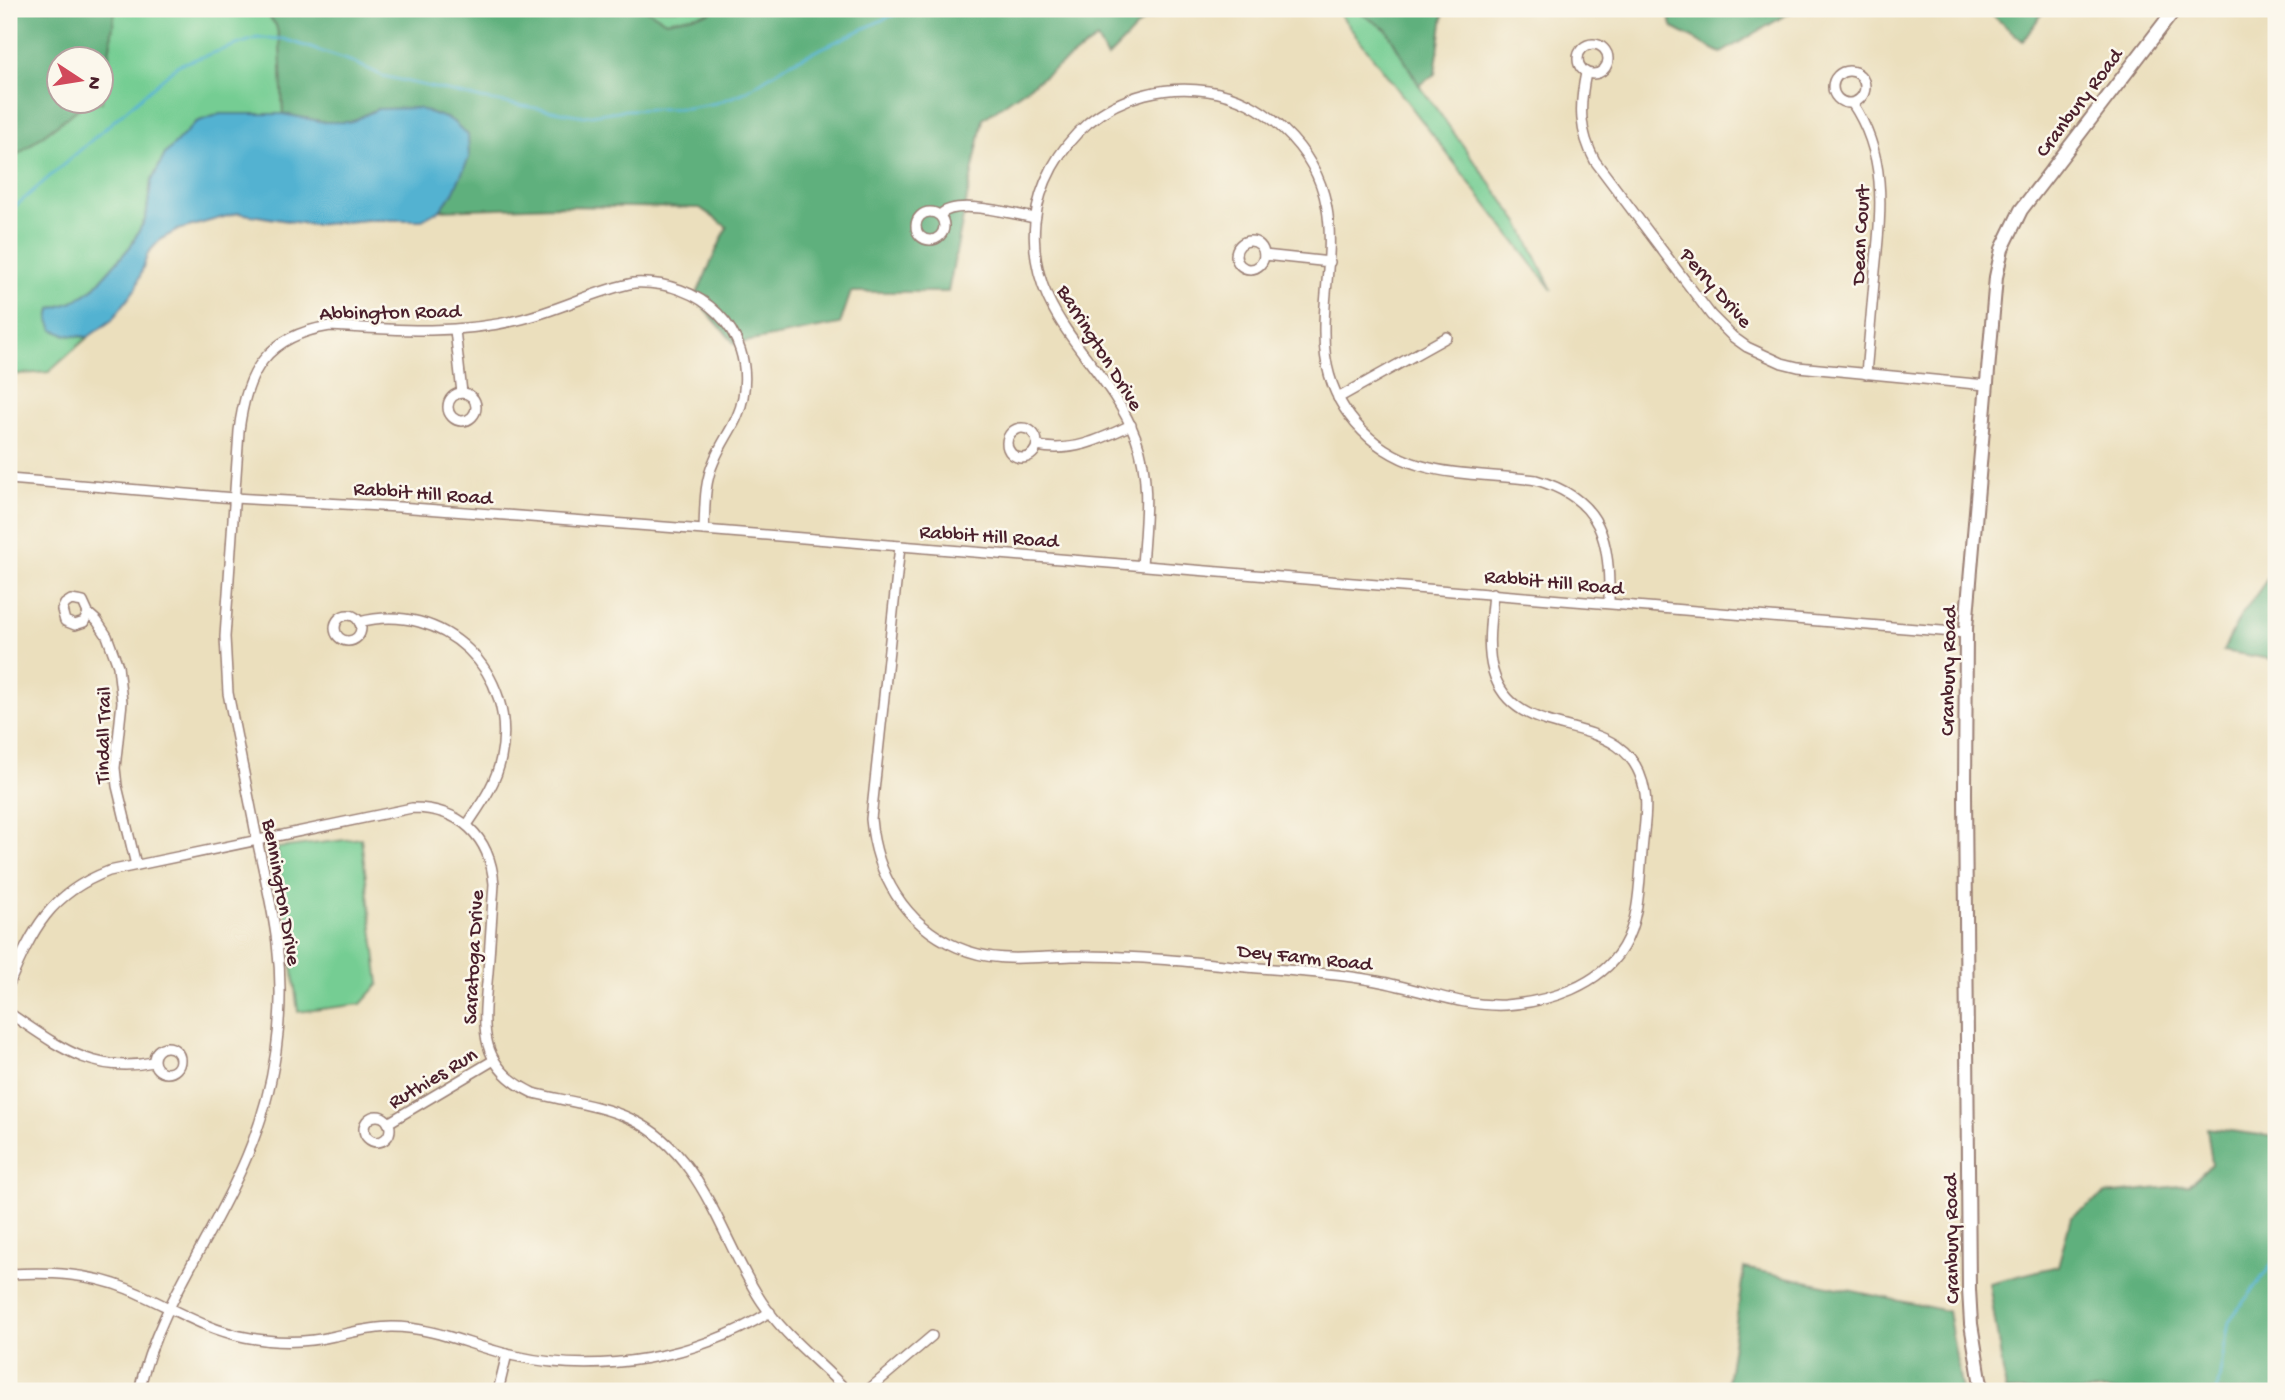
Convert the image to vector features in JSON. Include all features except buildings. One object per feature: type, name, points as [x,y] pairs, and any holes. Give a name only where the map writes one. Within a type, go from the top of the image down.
[{"type":"street","name":"Cranbury Road","points":[[1982,1391],[1971,1324],[1969,1289],[1966,633],[1996,277],[2002,249],[2021,210],[2175,9]]},
{"type":"street","name":"Perry Drive","points":[[1586,73],[1580,119],[1587,147],[1595,161],[1721,326],[1747,347],[1782,363],[1986,385]]},
{"type":"street","name":"Barrington Drive","points":[[1142,565],[1147,504],[1140,453],[1131,425],[1116,399],[1062,325],[1044,293],[1035,255],[1035,218],[1039,198],[1055,162],[1065,147],[1091,121],[1122,102],[1156,91],[1177,89],[1213,92],[1239,100],[1262,112],[1277,123],[1303,150],[1312,165],[1327,202],[1331,239],[1323,332],[1327,368],[1338,398],[1366,434],[1392,454],[1411,463],[1447,472],[1536,480],[1565,491],[1577,499],[1596,520],[1607,547],[1610,562],[1609,603]]},
{"type":"street","name":"Dean Court","points":[[1852,103],[1872,143],[1881,192],[1866,374]]},
{"type":"street","points":[[940,215],[945,210],[958,206],[1035,218]]},
{"type":"street","points":[[1264,255],[1330,262]]},
{"type":"street","name":"Abbington Road","points":[[234,498],[243,402],[255,372],[274,349],[302,333],[330,326],[419,331],[455,330],[530,317],[634,283],[667,284],[694,295],[719,315],[736,339],[743,361],[745,384],[739,414],[714,459],[708,476],[704,530]]},
{"type":"street","points":[[455,330],[462,393]]},
{"type":"street","points":[[1338,398],[1447,337]]},
{"type":"street","points":[[1037,446],[1060,449],[1076,447],[1131,425]]},
{"type":"street","name":"Rabbit Hill Road","points":[[9,479],[234,498],[399,507],[704,530],[1966,633]]},
{"type":"street","name":"Bennington Drive","points":[[138,1391],[153,1340],[235,1186],[253,1143],[271,1079],[280,1013],[273,918],[228,693],[225,637],[234,498]]},
{"type":"street","name":"Dey Farm Road","points":[[900,546],[871,819],[873,839],[882,870],[900,903],[925,928],[957,947],[993,958],[1010,960],[1106,956],[1324,973],[1387,982],[1464,1003],[1504,1005],[1568,991],[1601,972],[1622,948],[1636,916],[1646,805],[1640,777],[1634,765],[1616,745],[1594,733],[1544,722],[1530,716],[1516,706],[1501,688],[1491,667],[1489,649],[1493,593]]},
{"type":"street","name":"Tindall Trail","points":[[88,613],[107,636],[118,666],[122,702],[115,768],[136,865]]},
{"type":"street","points":[[359,622],[401,617],[430,624],[457,639],[489,677],[504,727],[501,759],[491,788],[467,825]]},
{"type":"street","name":"Saratoga Drive","points":[[9,984],[39,922],[63,895],[91,878],[136,865],[412,808],[440,811],[467,825],[485,847],[493,869],[484,1023],[488,1047],[501,1071],[520,1087],[533,1093],[630,1118],[674,1149],[697,1180],[750,1283],[769,1312],[847,1391]]},
{"type":"street","points":[[9,1013],[80,1058],[114,1066],[153,1062]]},
{"type":"street","name":"Ruthies Run","points":[[388,1123],[494,1060]]},
{"type":"street","points":[[9,1274],[49,1272],[86,1276],[129,1289],[227,1333],[268,1340],[314,1340],[354,1331],[391,1327],[434,1332],[507,1354],[553,1362],[585,1363],[648,1358],[703,1344],[746,1326],[769,1312]]},
{"type":"street","points":[[867,1391],[932,1336]]},
{"type":"street","points":[[498,1391],[507,1354]]},
{"type":"green space","points":[[9,9],[119,9],[115,10],[110,46],[46,46],[46,116],[68,116],[9,161]]},
{"type":"green space","points":[[263,9],[276,25],[280,41],[283,114],[220,114],[196,122],[151,182],[146,218],[130,247],[93,289],[73,302],[51,309],[66,335],[88,337],[49,372],[9,375],[9,161],[68,116],[116,116],[116,46],[110,46],[115,10]]},
{"type":"green space","points":[[263,9],[645,9],[666,21],[709,13],[715,9],[1177,9],[1143,21],[1107,58],[1097,39],[983,119],[948,292],[851,292],[840,324],[735,344],[695,298],[727,227],[700,208],[556,206],[440,210],[453,193],[377,109],[351,122],[325,122],[283,114],[280,41],[276,25]]},
{"type":"green space","points":[[645,9],[715,9],[709,13],[666,21]]},
{"type":"green space","points":[[1336,9],[1354,9],[1387,30],[1419,85],[1520,224],[1552,290]]},
{"type":"green space","points":[[1354,9],[1444,9],[1435,74],[1419,85],[1387,30]]},
{"type":"green space","points":[[1666,9],[1796,9],[1721,53],[1673,28]]},
{"type":"green space","points":[[1985,9],[2045,9],[2023,41]]},
{"type":"green space","points":[[2276,567],[2276,660],[2223,651],[2240,617]]},
{"type":"green space","points":[[361,838],[379,984],[361,1004],[298,1012],[277,848]]},
{"type":"green space","points":[[2207,1128],[2276,1137],[2276,1391],[2006,1391],[1989,1283],[2058,1266],[2071,1217],[2105,1194],[2189,1185],[2212,1164]]},
{"type":"green space","points":[[1744,1268],[1948,1311],[1962,1391],[1726,1391]]},
{"type":"water","points":[[417,108],[451,120],[468,135],[469,158],[453,193],[440,210],[422,220],[367,220],[313,225],[238,213],[178,230],[161,239],[148,253],[136,288],[112,320],[88,337],[66,335],[53,330],[49,320],[51,309],[73,302],[93,289],[130,247],[146,218],[151,182],[165,154],[196,122],[220,114],[283,114],[325,122],[351,122],[377,109]]},
{"type":"waterway","points":[[9,212],[178,65],[257,38],[284,39],[353,62],[383,76],[482,99],[584,116],[625,110],[687,108],[716,103],[743,93],[792,62],[906,9]]},
{"type":"waterway","points":[[2217,1391],[2229,1321],[2276,1259]]}]
